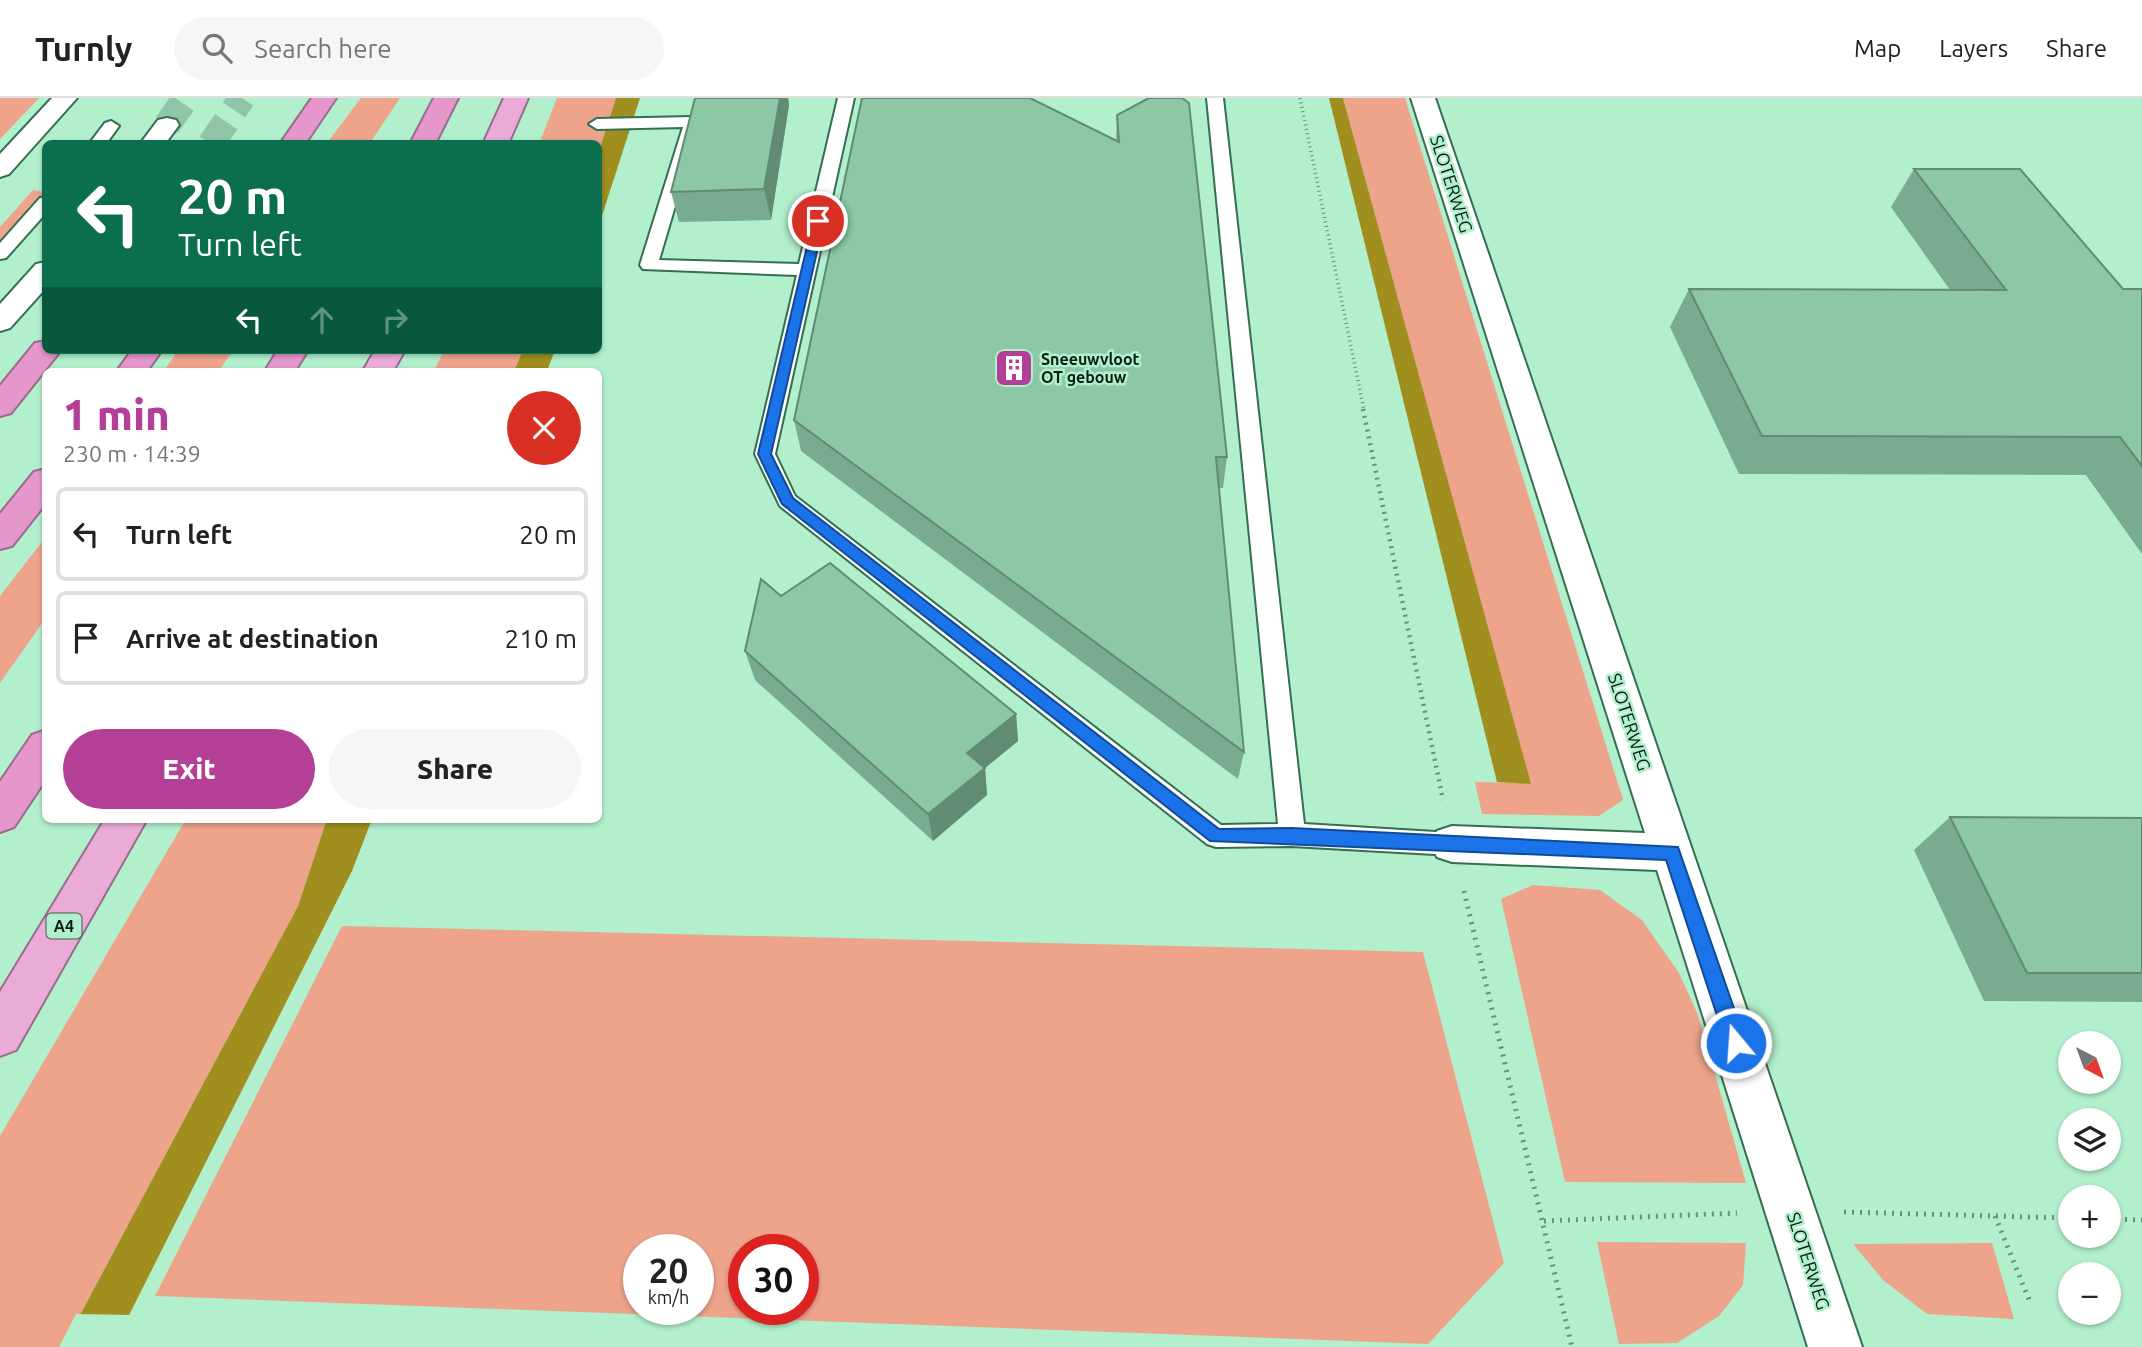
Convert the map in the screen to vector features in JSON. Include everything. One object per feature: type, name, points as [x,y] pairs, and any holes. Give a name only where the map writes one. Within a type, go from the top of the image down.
[{"type":"highway","points":[[295,140],[324,98]]},
{"type":"highway","points":[[424,140],[446,98]]},
{"type":"highway","points":[[497,140],[516,98]]},
{"type":"highway","points":[[0,406],[43,354]]},
{"type":"highway","points":[[0,537],[42,485]]},
{"type":"highway","points":[[0,815],[42,752]]},
{"type":"highway","name":"A4","points":[[0,1034],[125,823]]},
{"type":"street","points":[[0,169],[65,98]]},
{"type":"street","name":"SLOTERWEG","points":[[1423,98],[1835,1347]]},
{"type":"street","points":[[0,322],[42,275]]},
{"type":"street","points":[[1452,844],[1672,852]]},
{"type":"lane","points":[[846,98],[765,454],[787,501],[1216,836],[1292,835],[1452,844]]},
{"type":"lane","points":[[1215,98],[1292,835]]},
{"type":"lane","points":[[597,124],[692,122],[649,265],[807,270]]},
{"type":"lane","points":[[100,140],[111,126]]},
{"type":"lane","points":[[0,254],[42,207]]},
{"type":"path","points":[[1300,98],[1452,844],[1572,1347]]},
{"type":"path","points":[[1995,1216],[2029,1302]]},
{"type":"path","points":[[2121,1219],[2142,1220]]},
{"type":"shaded area","points":[[0,98],[39,98],[0,139]]},
{"type":"shaded area","points":[[361,98],[400,98],[372,140],[329,140]]},
{"type":"shaded area","points":[[557,98],[616,98],[602,142],[541,140]]},
{"type":"shaded area","points":[[616,98],[640,98],[602,216],[602,142]]},
{"type":"shaded area","points":[[1329,98],[1343,98],[1531,784],[1497,782]]},
{"type":"shaded area","points":[[1343,98],[1405,98],[1623,800],[1599,816],[1482,814],[1475,782],[1530,783]]},
{"type":"shaded area","points":[[33,190],[42,192],[0,242],[0,227]]},
{"type":"shaded area","points":[[175,354],[230,354],[221,368],[166,368]]},
{"type":"shaded area","points":[[442,354],[521,354],[515,368],[435,368]]},
{"type":"shaded area","points":[[521,354],[553,354],[548,368],[515,368]]},
{"type":"shaded area","points":[[42,542],[42,623],[0,683],[0,596]]},
{"type":"shaded area","points":[[184,823],[326,823],[298,906],[63,1347],[0,1347],[0,1136]]},
{"type":"shaded area","points":[[326,823],[370,823],[352,871],[113,1347],[63,1347],[298,906]]},
{"type":"shaded area","points":[[1533,885],[1600,890],[1642,920],[1679,973],[1698,1015],[1746,1183],[1565,1182],[1501,899]]},
{"type":"shaded area","points":[[342,926],[1423,952],[1504,1263],[1428,1344],[819,1321],[819,1234],[728,1234],[728,1318],[714,1317],[714,1234],[623,1234],[623,1314],[155,1296]]},
{"type":"shaded area","points":[[1597,1242],[1746,1243],[1743,1285],[1719,1316],[1677,1343],[1619,1344]]},
{"type":"shaded area","points":[[1992,1243],[2014,1319],[1927,1314],[1883,1280],[1853,1244]]},
{"type":"pier","points":[[76,1314],[133,1315],[117,1347],[59,1347]]},
{"type":"building","points":[[695,98],[780,98],[764,189],[671,192]]},
{"type":"building","name":"Sneeuwvloot OT gebouw","points":[[862,98],[1030,98],[1119,142],[1117,115],[1149,98],[1182,98],[1189,103],[1227,457],[1216,457],[1244,752],[794,420]]},
{"type":"building","points":[[1914,169],[2020,169],[2123,289],[2142,289],[2142,466],[2120,437],[1762,436],[1689,289],[2006,290]]},
{"type":"building","points":[[830,563],[1016,714],[967,753],[985,768],[928,814],[745,651],[761,579],[781,596]]},
{"type":"building","points":[[1950,817],[2142,818],[2142,973],[2027,973]]},
{"type":"tunnel","points":[[167,125],[186,98]]},
{"type":"tunnel","points":[[214,140],[242,98]]},
{"type":"place","name":"Sneeuwvloot OT gebouw","points":[[1014,368]]},
{"type":"route","points":[[818,221],[765,454],[787,501],[1216,836],[1292,835],[1672,852],[1736,1043]]}]
